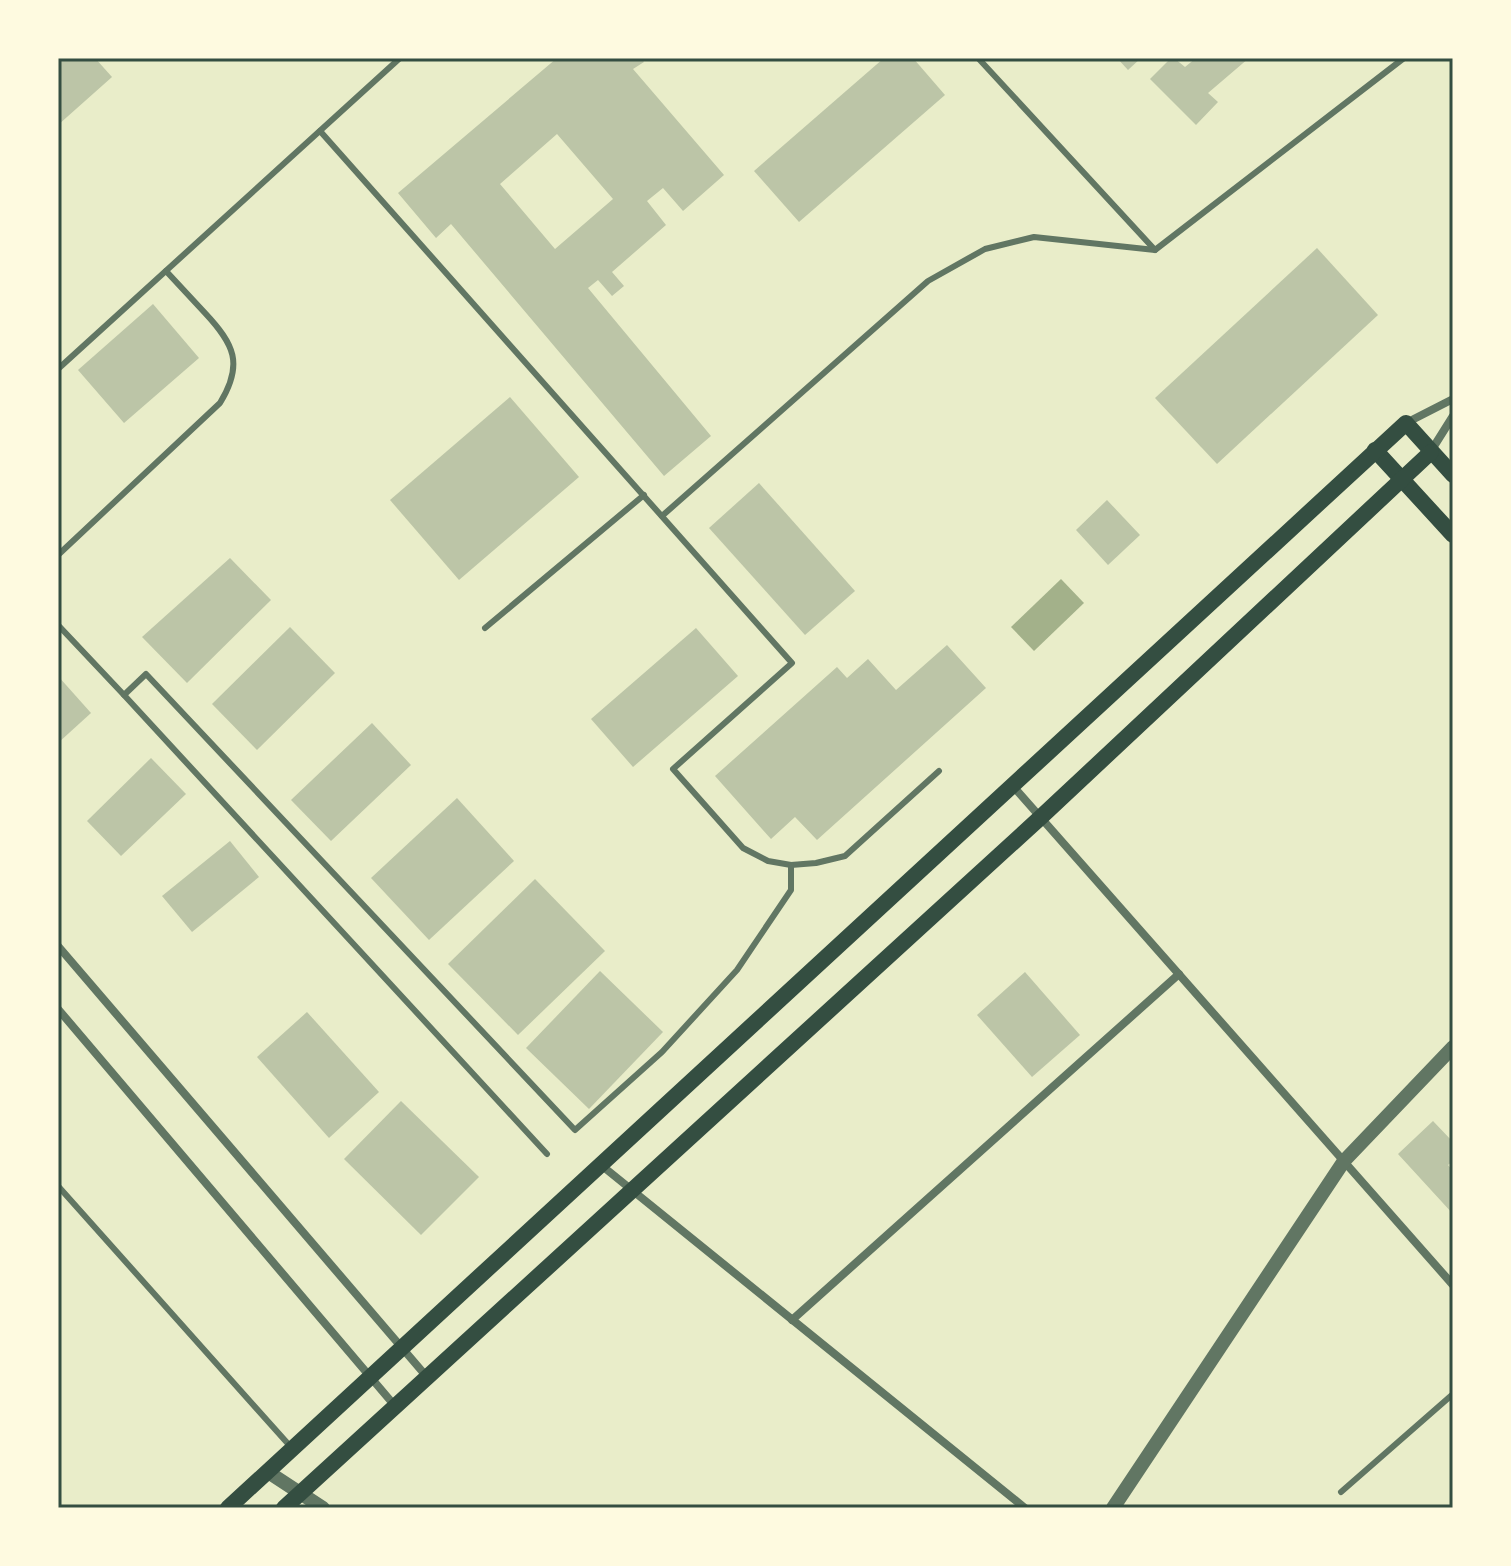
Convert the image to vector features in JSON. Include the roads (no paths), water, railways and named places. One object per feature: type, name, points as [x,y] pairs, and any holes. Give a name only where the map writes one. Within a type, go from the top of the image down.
[{"type":"main road","points":[[228,1508],[1406,423],[1453,475]]},
{"type":"main road","points":[[1375,450],[1453,535]]},
{"type":"main road","points":[[284,1508],[1041,817],[1431,452]]},
{"type":"street","points":[[1406,423],[1453,399]]},
{"type":"street","points":[[1431,452],[1453,416]]},
{"type":"street","points":[[1012,785],[1453,1285]]},
{"type":"street","points":[[58,946],[427,1377]]},
{"type":"street","points":[[792,1320],[1179,974]]},
{"type":"street","points":[[58,1009],[395,1406]]},
{"type":"street","points":[[1113,1508],[1344,1161],[1453,1047]]},
{"type":"street","points":[[601,1165],[1025,1508]]},
{"type":"street","points":[[268,1472],[323,1508]]},
{"type":"lane","points":[[58,369],[400,58]]},
{"type":"lane","points":[[978,58],[1155,250]]},
{"type":"lane","points":[[662,516],[928,281],[985,249],[1034,237],[1155,250],[1404,58]]},
{"type":"lane","points":[[320,131],[792,663],[673,769],[743,848],[768,861],[791,865],[845,856],[939,771]]},
{"type":"lane","points":[[58,555],[220,403],[230,387],[234,368],[232,349],[223,333],[166,271]]},
{"type":"lane","points":[[485,628],[644,495]]},
{"type":"lane","points":[[58,625],[547,1154]]},
{"type":"lane","points":[[124,695],[146,674],[575,1130],[662,1052],[737,970],[791,890],[791,865]]},
{"type":"lane","points":[[58,1186],[292,1449]]},
{"type":"lane","points":[[1341,1492],[1453,1394]]}]
